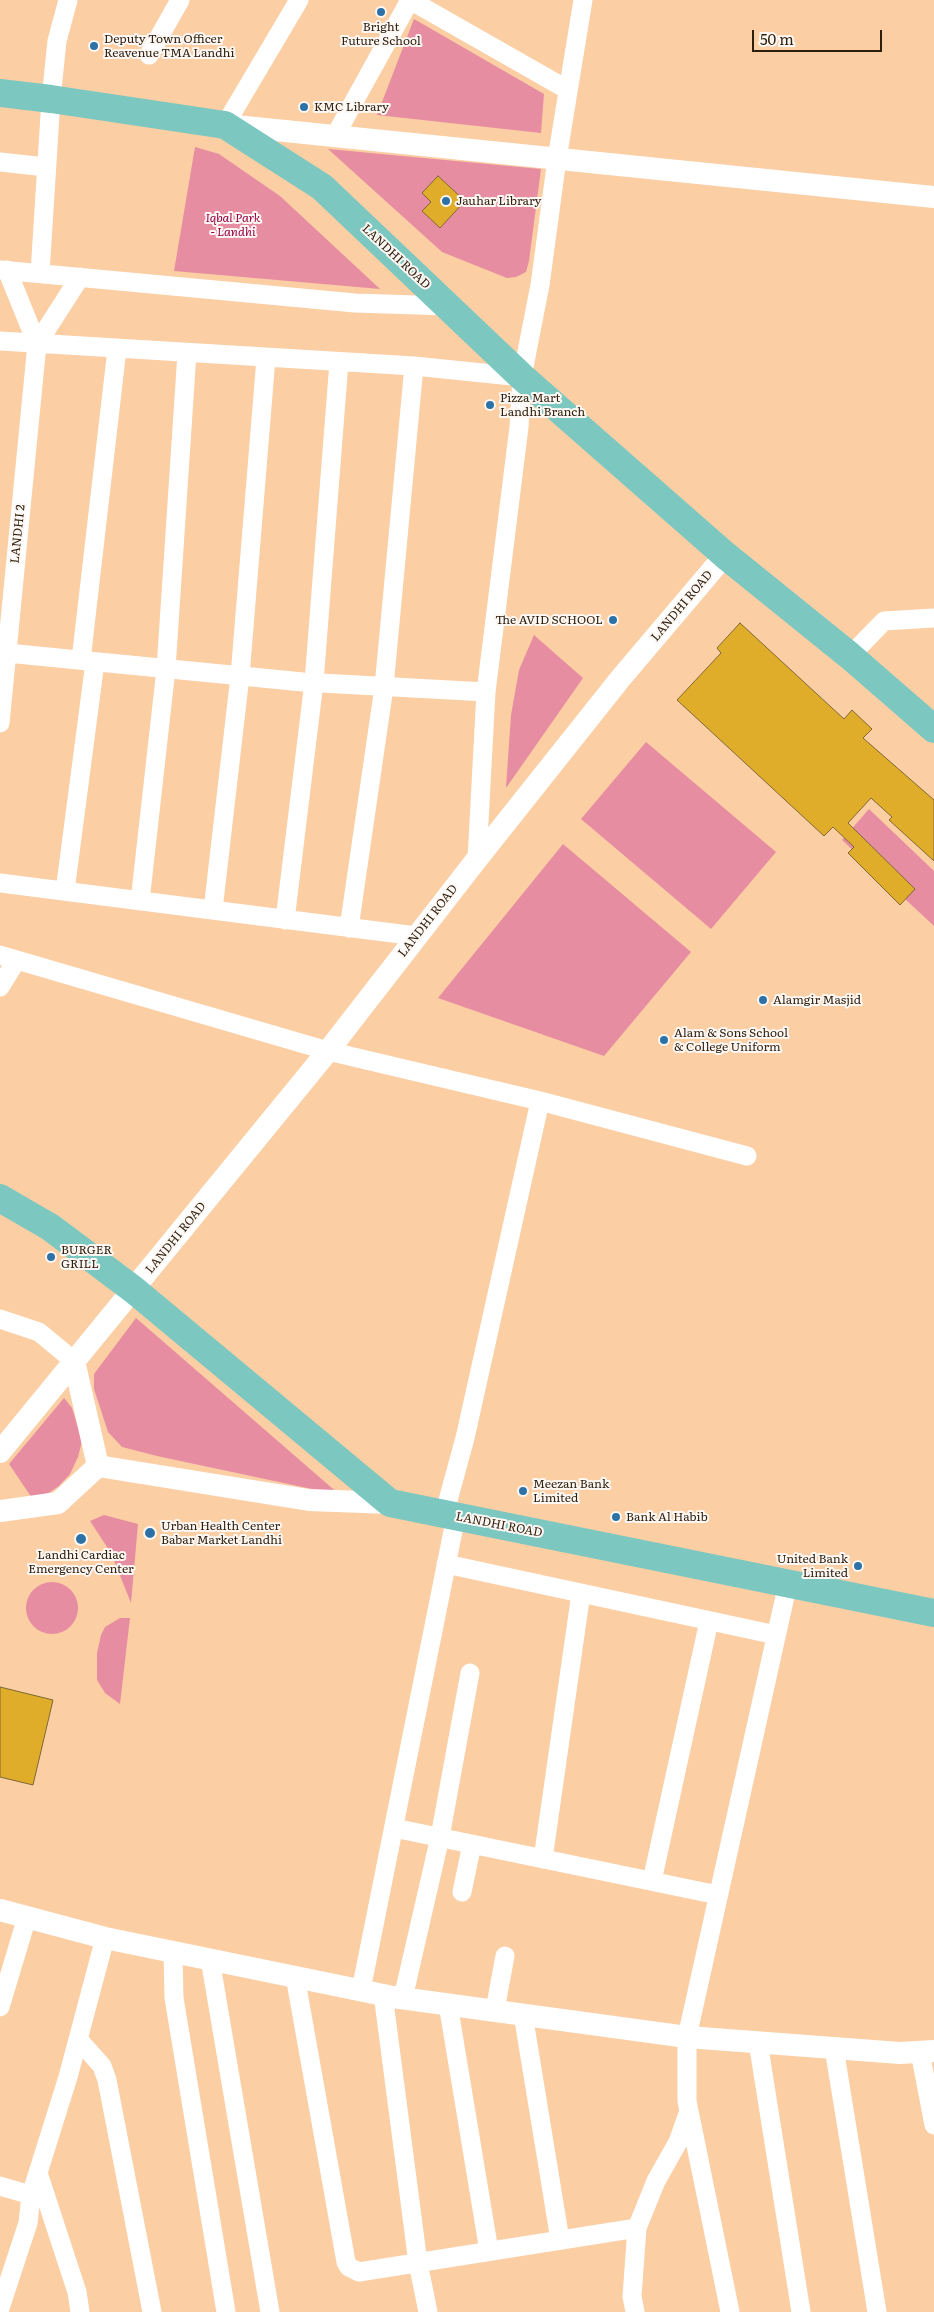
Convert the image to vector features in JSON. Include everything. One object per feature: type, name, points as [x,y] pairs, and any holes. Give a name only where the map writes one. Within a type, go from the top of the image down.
[{"type":"main road","name":"LANDHI ROAD","points":[[0,93],[225,125],[322,187],[522,377],[725,555],[850,656],[934,730]]},
{"type":"main road","name":"LANDHI ROAD","points":[[0,1198],[50,1227],[134,1290],[390,1504],[934,1613]]},
{"type":"street","points":[[40,273],[51,99],[57,41],[68,0]]},
{"type":"street","points":[[149,55],[180,0]]},
{"type":"street","points":[[299,0],[225,125],[934,197]]},
{"type":"street","points":[[335,136],[410,0],[568,90]]},
{"type":"street","points":[[477,859],[486,692],[520,427],[522,377],[540,286],[557,159],[583,0]]},
{"type":"street","points":[[0,162],[46,167]]},
{"type":"street","points":[[37,344],[3,270],[354,303],[447,306]]},
{"type":"street","points":[[37,344],[80,277]]},
{"type":"street","points":[[0,341],[414,366],[522,377]]},
{"type":"street","name":"LANDHI 2","points":[[0,723],[7,653],[7,576],[37,344]]},
{"type":"street","points":[[65,892],[117,349]]},
{"type":"street","points":[[140,901],[166,668],[187,353]]},
{"type":"street","points":[[213,910],[240,676],[266,358]]},
{"type":"street","points":[[285,920],[314,682],[339,362]]},
{"type":"street","points":[[349,928],[384,687],[414,366]]},
{"type":"street","name":"LANDHI ROAD","points":[[0,1452],[7,1431],[74,1362],[134,1290],[328,1051],[416,936],[620,679],[725,555]]},
{"type":"street","points":[[850,656],[884,621],[934,618]]},
{"type":"street","points":[[7,653],[240,676],[384,687],[486,692]]},
{"type":"street","points":[[0,883],[416,936]]},
{"type":"street","points":[[0,987],[8,958],[328,1051],[540,1101],[747,1156]]},
{"type":"street","points":[[361,1990],[446,1564],[450,1515],[465,1438],[540,1101]]},
{"type":"street","points":[[0,1320],[40,1332],[74,1362],[98,1466]]},
{"type":"street","points":[[98,1466],[309,1500],[390,1504]]},
{"type":"street","points":[[0,1511],[58,1502],[98,1466]]},
{"type":"street","points":[[446,1564],[776,1636]]},
{"type":"street","points":[[730,2312],[687,2101],[687,2037],[788,1584]]},
{"type":"street","points":[[543,1859],[581,1593]]},
{"type":"street","points":[[652,1881],[709,1621]]},
{"type":"street","points":[[428,2312],[418,2263],[393,1996],[440,1837],[470,1673]]},
{"type":"street","points":[[394,1828],[718,1895]]},
{"type":"street","points":[[462,1892],[472,1844]]},
{"type":"street","points":[[0,1910],[105,1938],[393,1996],[687,2037],[900,2053],[927,2051],[934,2125]]},
{"type":"street","points":[[0,2007],[27,1917]]},
{"type":"street","points":[[0,2308],[28,2223],[31,2195],[78,2039],[105,1938]]},
{"type":"street","points":[[173,1952],[174,1998],[226,2312]]},
{"type":"street","points":[[494,2010],[505,1956]]},
{"type":"street","points":[[210,1959],[270,2312]]},
{"type":"street","points":[[295,1976],[346,2262],[349,2267],[359,2272],[637,2228]]},
{"type":"street","points":[[448,2004],[489,2251]]},
{"type":"street","points":[[523,2014],[560,2240]]},
{"type":"street","points":[[78,2039],[102,2066],[107,2080],[152,2312]]},
{"type":"street","points":[[758,2042],[802,2312]]},
{"type":"street","points":[[834,2048],[877,2312]]},
{"type":"street","points":[[619,2312],[634,2304],[637,2228],[656,2181],[678,2142],[690,2111]]},
{"type":"street","points":[[38,2173],[77,2292],[80,2312]]},
{"type":"street","points":[[0,2186],[31,2195]]},
{"type":"green space","points":[[414,19],[544,94],[541,133],[377,115]]},
{"type":"green space","name":"Iqbal Park - Landhi","points":[[195,147],[219,154],[280,196],[380,289],[174,271]]},
{"type":"green space","points":[[328,149],[541,169],[526,272],[516,277],[507,278],[442,252]]},
{"type":"green space","points":[[534,635],[583,678],[506,788],[511,715],[519,670]]},
{"type":"green space","points":[[646,742],[776,852],[711,929],[581,819]]},
{"type":"green space","points":[[869,809],[934,871],[934,926],[842,840]]},
{"type":"green space","points":[[563,844],[691,952],[604,1056],[438,998]]},
{"type":"green space","points":[[136,1318],[340,1495],[122,1447],[108,1432],[94,1389],[94,1374]]},
{"type":"green space","points":[[64,1398],[72,1408],[82,1441],[78,1457],[70,1474],[59,1486],[47,1494],[32,1498],[9,1464]]},
{"type":"green space","points":[[104,1515],[138,1524],[131,1603],[111,1553],[90,1521]]},
{"type":"green space","points":[[52,1582],[66,1586],[74,1594],[78,1608],[74,1622],[66,1630],[52,1634],[38,1630],[30,1622],[26,1608],[30,1594],[38,1586]]},
{"type":"green space","points":[[120,1618],[130,1618],[120,1704],[105,1693],[97,1680],[97,1653],[105,1627]]},
{"type":"building","points":[[438,176],[465,201],[440,228],[422,211],[431,202],[422,193]]},
{"type":"building","points":[[740,623],[844,719],[852,710],[872,729],[863,738],[934,800],[934,861],[889,820],[892,817],[871,798],[848,823],[915,889],[900,905],[848,853],[854,847],[833,827],[824,836],[677,700],[721,653],[717,648]]},
{"type":"building","points":[[0,1687],[53,1700],[33,1785],[0,1777]]},
{"type":"place","name":"Bright Future School","points":[[381,12]]},
{"type":"place","name":"Deputy Town Officer Reavenue TMA Landhi","points":[[94,46]]},
{"type":"place","name":"KMC Library","points":[[304,107]]},
{"type":"place","name":"Jauhar Library","points":[[446,201]]},
{"type":"place","name":"Pizza Mart Landhi Branch","points":[[490,405]]},
{"type":"place","name":"The AVID SCHOOL","points":[[613,620]]},
{"type":"place","name":"Alamgir Masjid","points":[[763,1000]]},
{"type":"place","name":"Alam & Sons School & College Uniform","points":[[664,1040]]},
{"type":"place","name":"BURGER GRILL","points":[[51,1257]]},
{"type":"place","name":"Meezan Bank Limited","points":[[523,1491]]},
{"type":"place","name":"Bank Al Habib","points":[[616,1517]]},
{"type":"place","name":"Urban Health Center Babar Market Landhi","points":[[150,1533]]},
{"type":"place","name":"Landhi Cardiac Emergency Center","points":[[81,1539]]},
{"type":"place","name":"United Bank Limited","points":[[858,1566]]}]
